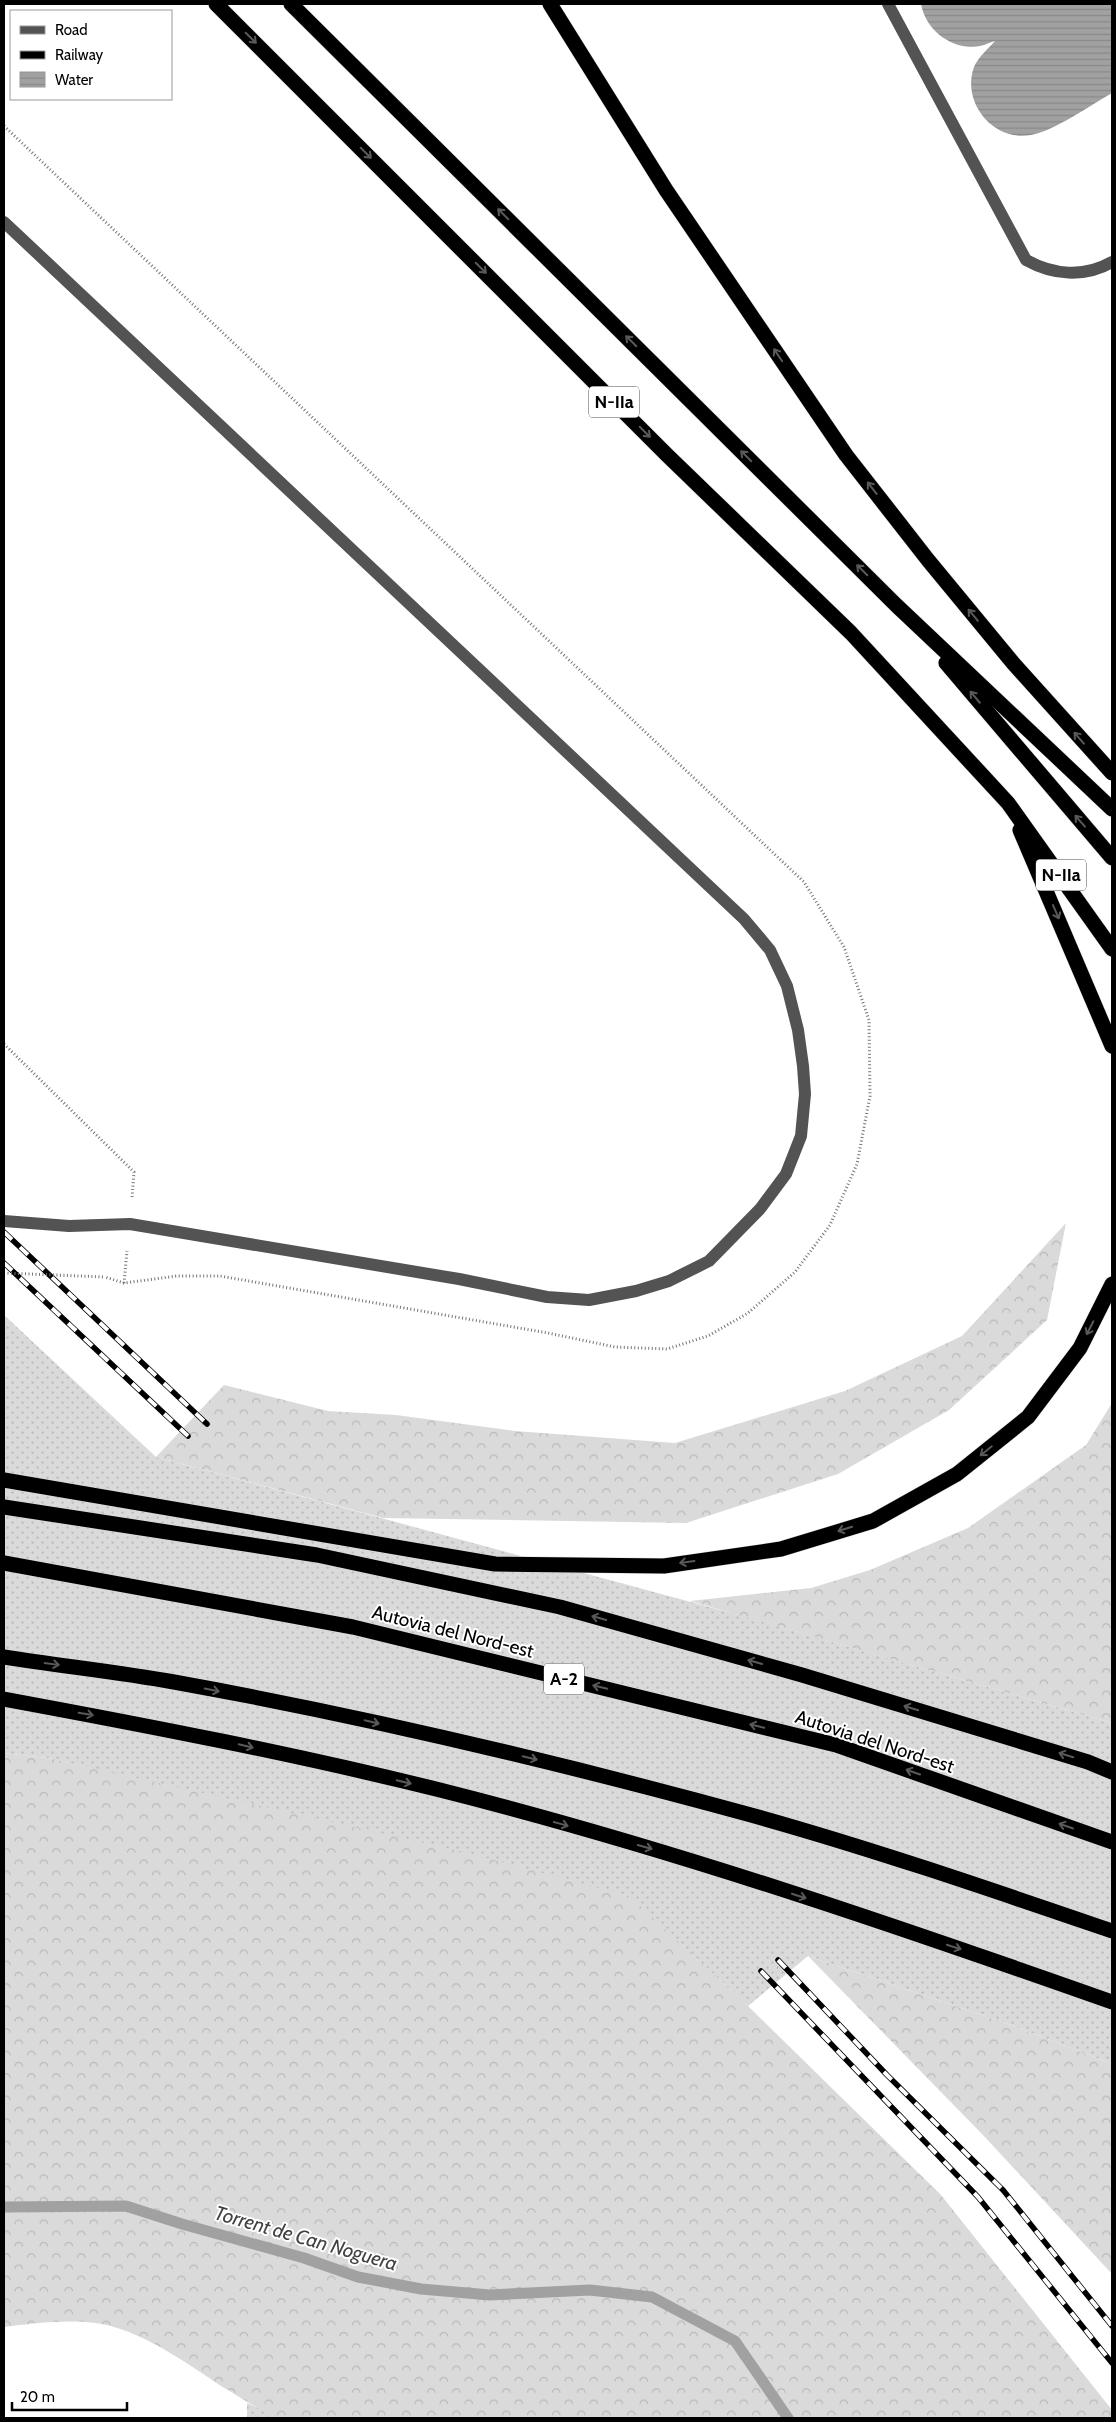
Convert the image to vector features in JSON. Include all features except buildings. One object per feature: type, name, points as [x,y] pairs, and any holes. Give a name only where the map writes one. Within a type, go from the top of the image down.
[{"type":"highway","name":"N-IIa","points":[[216,4],[667,455],[851,633],[1008,803],[1112,948]]},
{"type":"highway","name":"N-IIa","points":[[291,4],[896,604]]},
{"type":"highway","points":[[550,4],[666,190],[846,455],[928,560],[1013,663],[1112,774]]},
{"type":"highway","points":[[896,604],[1112,810]]},
{"type":"highway","points":[[896,604],[1112,858]]},
{"type":"highway","points":[[1008,803],[1112,1046]]},
{"type":"highway","points":[[4,1480],[495,1564],[664,1566],[780,1549],[873,1521],[958,1474],[1028,1417],[1080,1348],[1112,1284]]},
{"type":"highway","points":[[4,1507],[317,1555],[560,1607],[802,1675],[1088,1762],[1112,1772]]},
{"type":"highway","name":"Autovia del Nord-est","points":[[4,1564],[353,1627],[836,1745],[1112,1842]]},
{"type":"highway","points":[[4,1657],[173,1682],[364,1720],[554,1764],[762,1819],[943,1874],[1112,1931]]},
{"type":"highway","points":[[4,1699],[198,1734],[450,1793],[648,1848],[814,1901],[1112,2002]]},
{"type":"lane","points":[[888,4],[1026,260],[1041,269],[1068,275],[1112,262]]},
{"type":"lane","points":[[4,222],[744,919],[770,950],[787,986],[798,1030],[805,1094],[801,1136],[786,1174],[760,1209],[709,1261],[669,1281],[636,1291],[589,1300],[547,1297],[459,1279],[130,1224],[69,1226],[4,1221]]},
{"type":"path","points":[[4,126],[804,882],[844,947],[869,1020],[870,1096],[857,1164],[830,1225],[795,1272],[748,1312],[708,1336],[667,1349],[615,1347],[548,1333],[220,1276],[177,1276],[124,1283],[105,1277],[4,1273]]},
{"type":"path","points":[[4,1044],[134,1172],[124,1283]]},
{"type":"green space","points":[[1066,1223],[1047,1320],[949,1410],[838,1474],[686,1523],[383,1518],[156,1457],[224,1385],[328,1411],[396,1415],[515,1431],[675,1443],[845,1391],[962,1336]]},
{"type":"green space","points":[[4,1315],[156,1457],[750,1618],[1112,1723],[1112,2064],[1011,2025],[808,1956],[748,2006],[628,1896],[48,1758],[4,1753]]},
{"type":"green space","points":[[1112,1403],[1112,1723],[690,1601],[811,1588],[870,1570],[968,1528],[1086,1445]]},
{"type":"green space","points":[[4,1753],[48,1758],[464,1852],[629,1896],[748,2006],[941,2195],[1112,2410],[1112,2418],[282,2418],[251,2404],[156,2345],[114,2327],[88,2322],[74,2322],[4,2327]]},
{"type":"green space","points":[[808,1956],[1011,2025],[1112,2064],[1112,2274],[983,2135]]},
{"type":"green space","points":[[247,2403],[282,2418],[247,2418]]},
{"type":"water","points":[[921,4],[1112,4],[1112,93],[1083,111],[1040,133],[1017,136],[1005,132],[993,126],[984,117],[972,94],[971,81],[974,67],[995,41],[970,47],[951,42],[942,37],[929,23]]},
{"type":"waterway","name":"Torrent de Can Noguera","points":[[4,2207],[126,2206],[182,2224],[304,2258],[358,2277],[421,2289],[490,2295],[590,2290],[652,2297],[735,2341],[788,2418]]},
{"type":"railway","points":[[4,1232],[207,1424]]},
{"type":"railway","points":[[4,1263],[188,1436]]},
{"type":"railway","points":[[778,1960],[887,2075],[1003,2190],[1112,2326]]},
{"type":"railway","points":[[761,1971],[978,2197],[1112,2363]]}]
